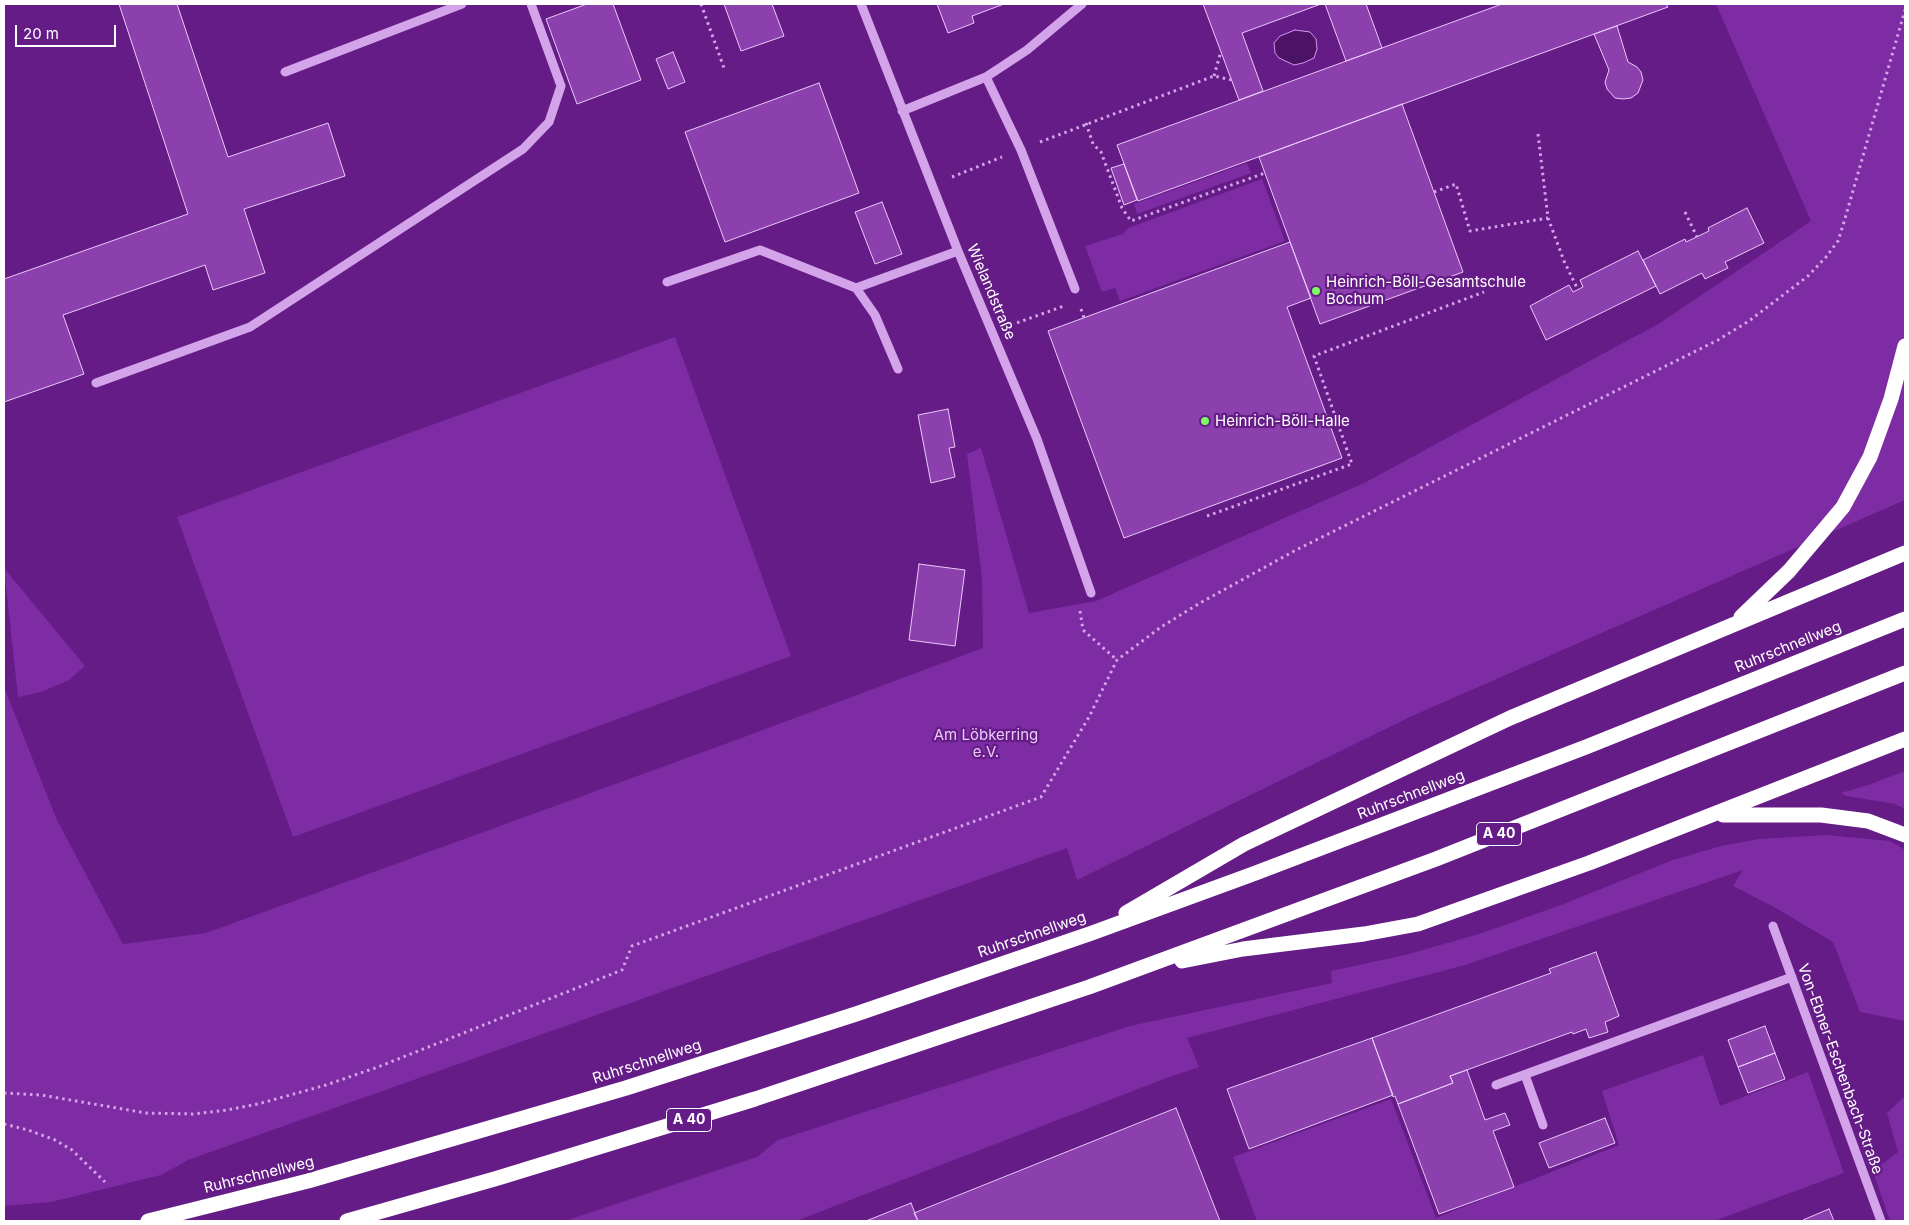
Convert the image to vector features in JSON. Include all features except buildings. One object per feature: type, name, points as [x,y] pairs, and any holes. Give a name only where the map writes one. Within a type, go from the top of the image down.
[{"type":"highway","points":[[1735,624],[1789,571],[1843,507],[1870,457],[1892,399],[1905,346]]},
{"type":"highway","points":[[1092,933],[1244,844],[1510,718],[1905,553]]},
{"type":"highway","name":"Ruhrschnellweg","points":[[148,1221],[308,1181],[626,1088],[856,1014],[1092,933],[1253,874],[1586,747],[1905,619]]},
{"type":"highway","name":"A 40","points":[[347,1221],[516,1173],[717,1111],[1089,987],[1436,859],[1905,673]]},
{"type":"highway","points":[[1089,987],[1155,968],[1244,949],[1364,934],[1418,924],[1589,864],[1905,738]]},
{"type":"highway","points":[[1714,815],[1821,815],[1868,821],[1905,835]]},
{"type":"street","points":[[285,72],[462,4]]},
{"type":"street","points":[[96,383],[250,327],[523,149],[549,122],[561,86],[531,4]]},
{"type":"street","name":"Wielandstraße","points":[[861,4],[958,251],[1037,439],[1091,593]]},
{"type":"street","points":[[902,111],[986,77],[1027,50],[1082,4]]},
{"type":"street","points":[[986,77],[1021,150],[1075,289]]},
{"type":"street","points":[[666,282],[760,250],[856,288],[874,315],[898,369]]},
{"type":"street","points":[[856,288],[958,251]]},
{"type":"street","name":"Von-Ebner-Eschenbach-Straße","points":[[1773,926],[1881,1221]]},
{"type":"street","points":[[1496,1085],[1792,977]]},
{"type":"street","points":[[1525,1075],[1543,1126]]},
{"type":"path","points":[[701,4],[724,68]]},
{"type":"path","points":[[4,1093],[41,1095],[146,1112],[193,1114],[258,1104],[326,1085],[378,1067],[622,970],[632,946],[1041,797],[1089,717],[1117,660],[1161,627],[1296,550],[1718,340],[1749,321],[1808,276],[1826,257],[1838,240],[1905,10]]},
{"type":"path","points":[[1214,76],[1221,51]]},
{"type":"path","points":[[932,184],[1086,123],[1214,76],[1232,80]]},
{"type":"path","points":[[1086,123],[1094,144],[1102,152],[1122,208],[1131,221],[1265,173]]},
{"type":"path","points":[[1538,134],[1548,218],[1564,261],[1578,290]]},
{"type":"path","points":[[1434,192],[1456,184],[1470,231],[1548,218]]},
{"type":"path","points":[[1684,212],[1697,236]]},
{"type":"path","points":[[1207,516],[1352,464],[1314,356],[1484,292]]},
{"type":"path","points":[[992,332],[1070,304]]},
{"type":"path","points":[[1091,593],[1079,606],[1084,630],[1117,660]]},
{"type":"path","points":[[4,1124],[55,1140],[72,1150],[105,1182]]},
{"type":"green space","name":"Am Löbkerring e.V.","points":[[1716,4],[1905,4],[1905,500],[1412,716],[1077,880],[1067,848],[188,1160],[161,1175],[51,1202],[4,1206],[4,687],[57,820],[123,944],[206,933],[983,648],[982,578],[967,454],[981,448],[1029,613],[1096,601],[1364,483],[1660,323],[1811,221]]},
{"type":"green space","points":[[1247,163],[1251,173],[1137,214],[1134,204]]},
{"type":"green space","points":[[1262,179],[1285,241],[1120,301],[1115,288],[1102,292],[1085,246],[1123,234],[1128,228]]},
{"type":"green space","points":[[675,337],[791,656],[293,837],[177,517]]},
{"type":"green space","points":[[4,568],[85,666],[69,680],[41,692],[18,697]]},
{"type":"green space","points":[[1905,771],[1905,809],[1895,804],[1846,796],[1841,793],[1871,784]]},
{"type":"green space","points":[[1826,835],[1890,841],[1905,850],[1905,1021],[1860,1012],[1833,942],[1774,907],[1733,886],[1743,870],[1465,965],[1187,1038],[1199,1067],[796,1221],[565,1221],[757,1157],[778,1140],[1130,1026],[1332,983],[1331,971],[1405,955],[1479,934],[1561,905],[1673,860],[1721,846],[1759,839]]},
{"type":"green space","points":[[1703,1055],[1720,1106],[1808,1072],[1844,1173],[1714,1221],[1257,1221],[1233,1157],[1391,1099],[1436,1218],[1619,1145],[1602,1091]]},
{"type":"green space","points":[[1905,1096],[1905,1221],[1890,1221],[1873,1171],[1898,1152],[1887,1113]]},
{"type":"shaded area","points":[[1295,30],[1310,32],[1316,39],[1317,49],[1314,58],[1294,65],[1279,58],[1275,53],[1274,43],[1280,36]]},
{"type":"place","name":"Heinrich-Böll-Gesamtschule Bochum","points":[[1316,291]]},
{"type":"place","name":"Heinrich-Böll-Halle","points":[[1205,421]]}]
